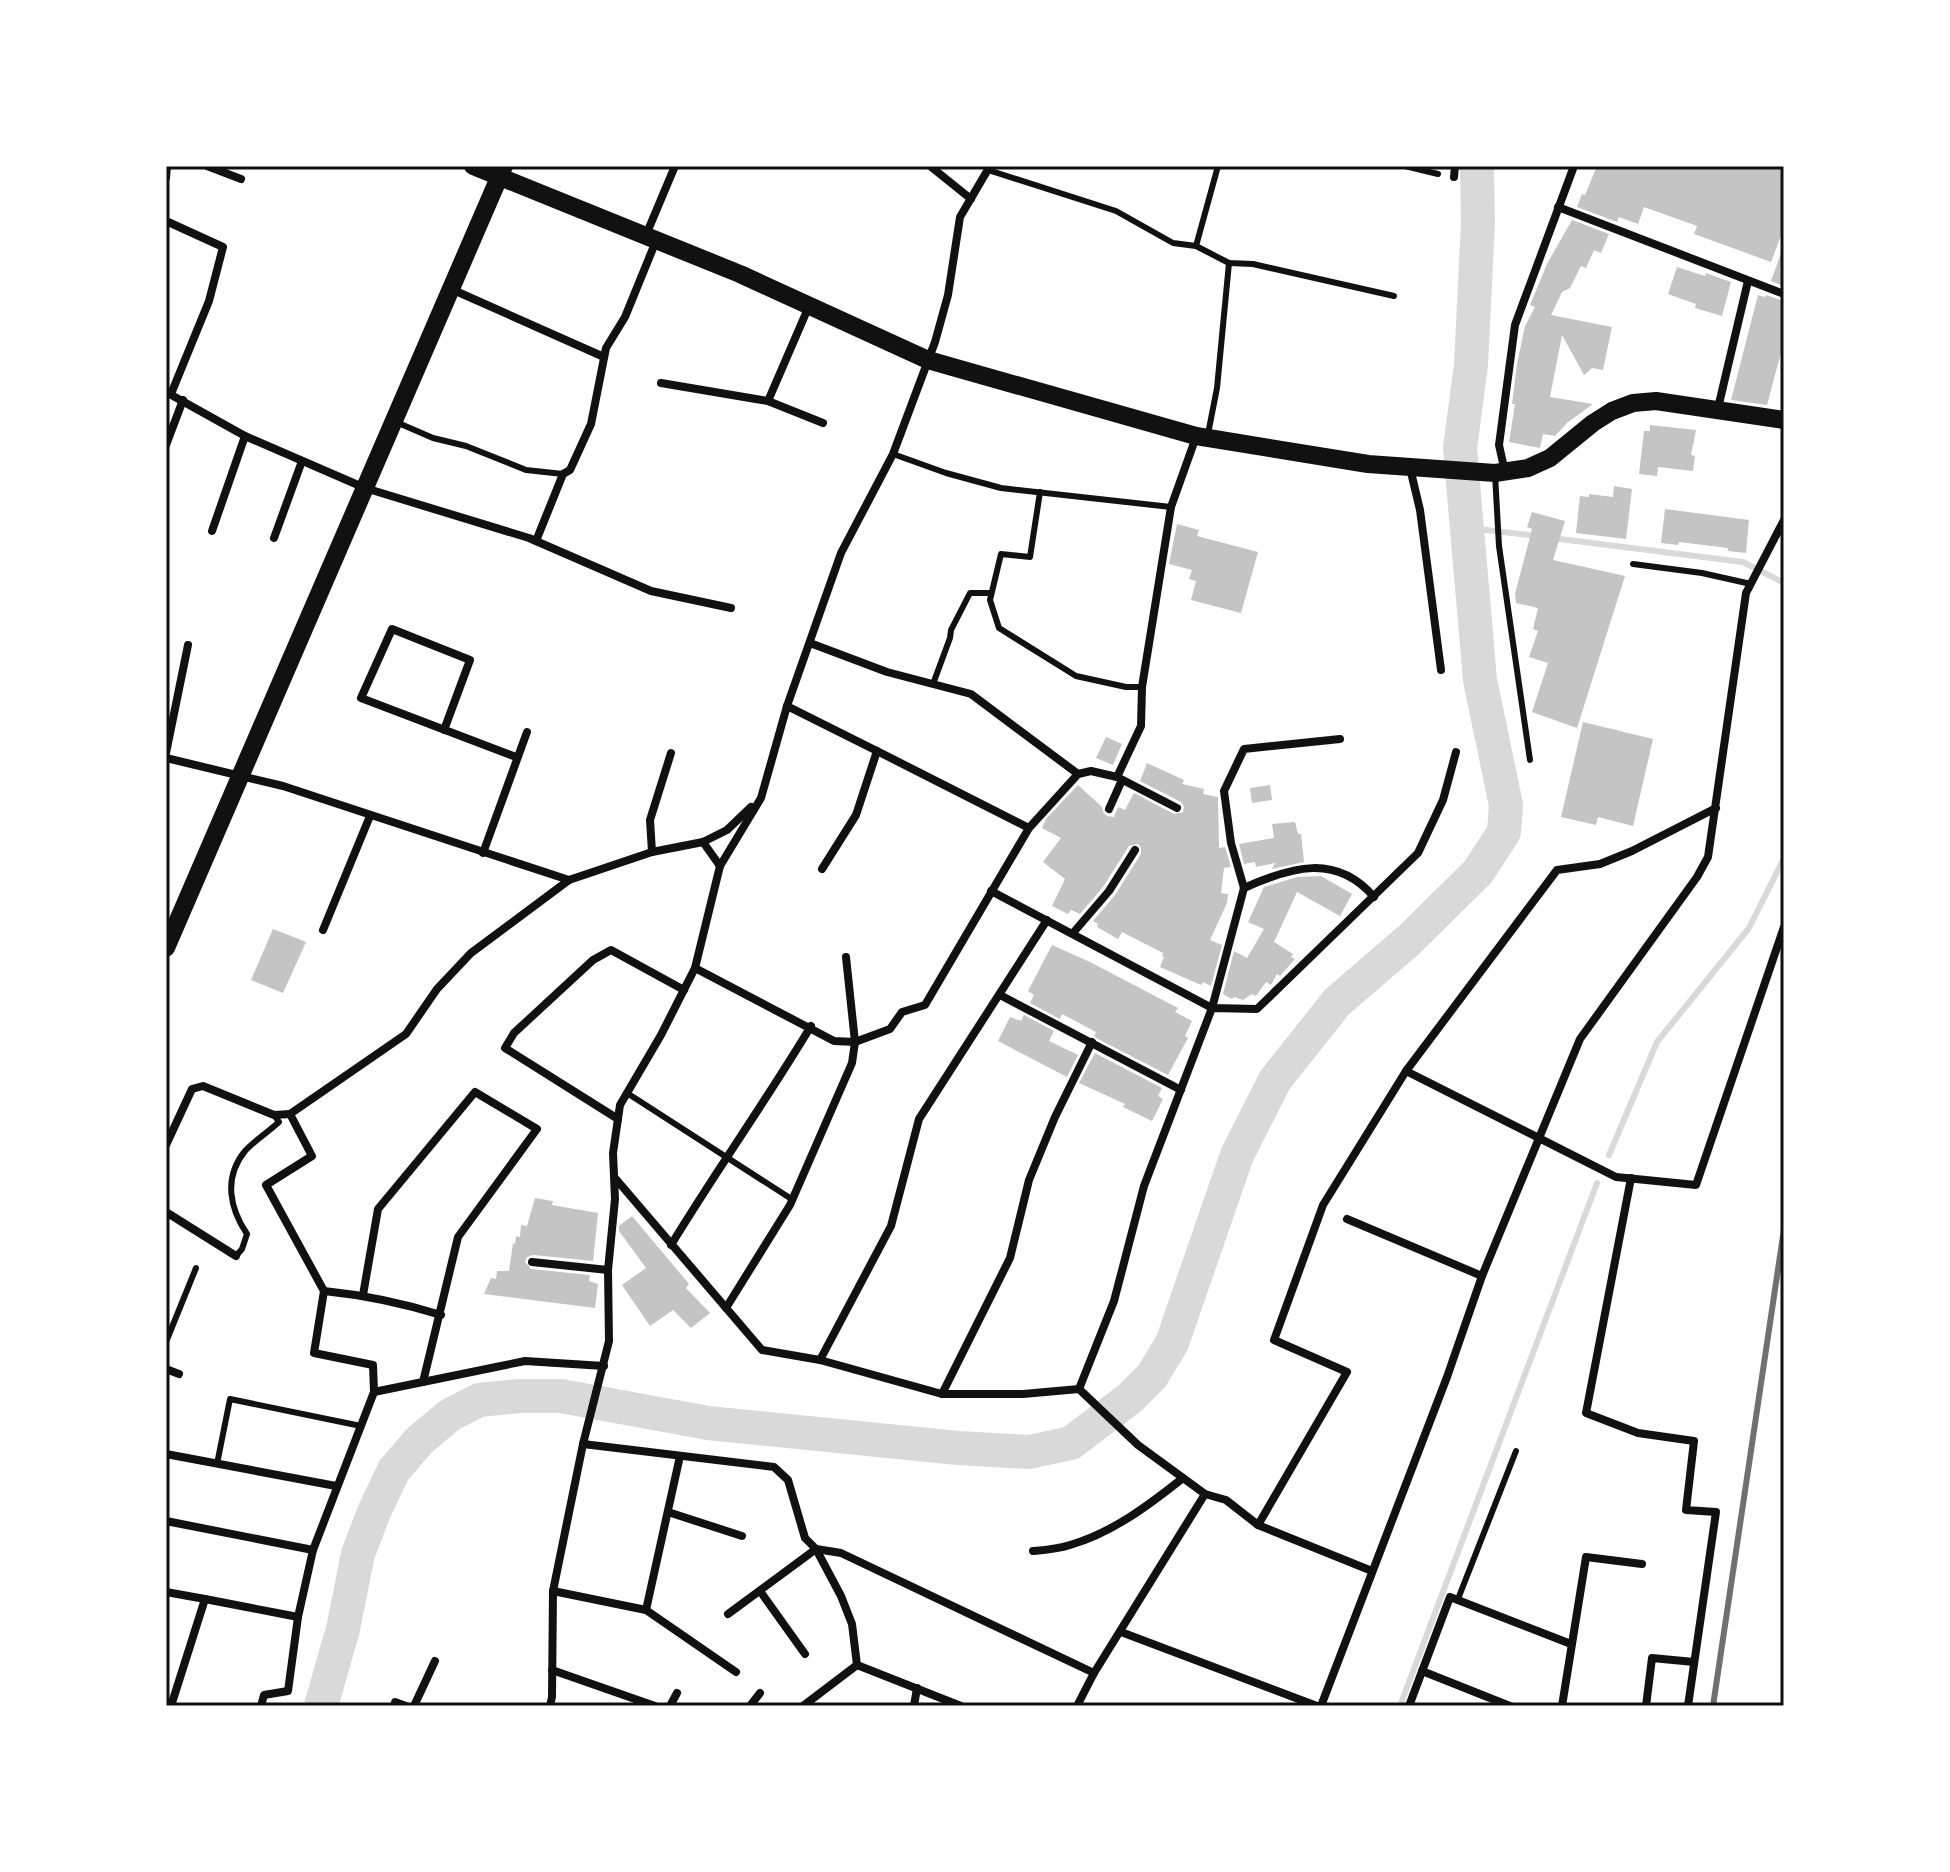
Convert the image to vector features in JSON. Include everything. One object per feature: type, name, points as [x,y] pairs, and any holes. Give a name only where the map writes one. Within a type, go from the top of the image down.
[{"type":"main road","points":[[473,166],[502,171],[928,360],[1202,437],[1368,464],[1495,472],[1528,468],[1550,458],[1593,423],[1633,403],[1656,401],[1784,420]]},
{"type":"main road","points":[[166,948],[502,171]]},
{"type":"street","points":[[166,178],[167,166]]},
{"type":"street","points":[[207,166],[241,179]]},
{"type":"street","points":[[536,541],[563,474],[570,470],[591,424],[606,348],[625,317],[675,166]]},
{"type":"street","points":[[930,166],[971,199]]},
{"type":"street","points":[[1454,177],[1455,166]]},
{"type":"street","points":[[1495,472],[1515,325],[1574,166]]},
{"type":"street","points":[[550,1706],[553,1591],[583,1444],[609,1341],[608,1270],[615,1199],[613,1153],[620,1105],[695,968],[720,866],[761,798],[787,706],[841,553],[893,454],[928,360],[948,295],[960,217],[989,168]]},
{"type":"street","points":[[1558,207],[1784,294]]},
{"type":"street","points":[[166,221],[223,247],[209,301],[168,393],[245,436],[365,488],[536,541],[651,591],[731,608]]},
{"type":"street","points":[[1718,408],[1748,281]]},
{"type":"street","points":[[451,289],[604,357]]},
{"type":"street","points":[[768,401],[809,305]]},
{"type":"street","points":[[661,383],[768,401],[823,423]]},
{"type":"street","points":[[166,445],[183,400]]},
{"type":"street","points":[[212,531],[245,436]]},
{"type":"street","points":[[1109,809],[1141,726],[1142,687],[1171,507],[1202,437]]},
{"type":"street","points":[[274,538],[302,461]]},
{"type":"street","points":[[1415,469],[1441,670]]},
{"type":"street","points":[[1121,1632],[1319,1706],[1447,1377],[1482,1276],[1580,1039],[1697,877],[1708,857],[1746,593],[1784,520]]},
{"type":"street","points":[[444,730],[470,660],[392,629],[361,698],[444,730],[516,757]]},
{"type":"street","points":[[810,643],[887,672],[971,694],[1078,774]]},
{"type":"street","points":[[188,645],[166,756],[241,774],[569,880]]},
{"type":"street","points":[[787,706],[1029,828]]},
{"type":"street","points":[[483,853],[527,732]]},
{"type":"street","points":[[1081,1391],[1114,1301],[1144,1186],[1212,1008],[1244,888],[1231,843],[1224,791],[1244,749],[1340,739]]},
{"type":"street","points":[[822,869],[856,815],[877,751]]},
{"type":"street","points":[[991,891],[1212,1008],[1257,1009],[1418,853],[1443,800],[1456,752]]},
{"type":"street","points":[[652,852],[650,820],[671,753]]},
{"type":"street","points":[[695,968],[811,1026],[834,1041],[855,1042],[890,1029],[902,1012],[925,1005],[1029,828],[1078,774],[1091,771],[1120,778],[1177,808]]},
{"type":"street","points":[[166,1145],[192,1089],[203,1086],[274,1115],[290,1114],[406,1034],[437,989],[471,953],[569,880],[652,852],[703,842],[727,830],[761,798]]},
{"type":"street","points":[[1258,1525],[1347,1372],[1274,1340],[1323,1205],[1406,1071],[1557,870],[1600,864],[1716,808]]},
{"type":"street","points":[[323,930],[370,816]]},
{"type":"street","points":[[703,842],[720,866]]},
{"type":"street","points":[[1073,933],[1109,891],[1135,850]]},
{"type":"street","points":[[1244,888],[1280,872],[1336,869],[1362,882],[1374,897]]},
{"type":"street","points":[[820,1360],[891,1226],[919,1119],[1047,920]]},
{"type":"street","points":[[1406,1071],[1616,1177],[1696,1185],[1784,927]]},
{"type":"street","points":[[618,1119],[505,1048],[514,1033],[582,970],[611,950],[684,990]]},
{"type":"street","points":[[726,1308],[793,1200],[852,1063],[855,1042],[846,957]]},
{"type":"street","points":[[1000,995],[1181,1090]]},
{"type":"street","points":[[671,1245],[726,1155],[768,1098],[811,1026]]},
{"type":"street","points":[[942,1394],[1010,1258],[1029,1180],[1055,1117],[1092,1042]]},
{"type":"street","points":[[363,1295],[378,1209],[475,1092],[537,1129],[458,1237],[423,1382]]},
{"type":"street","points":[[261,1706],[264,1695],[288,1691],[298,1617],[313,1550],[374,1392],[373,1365],[314,1353],[324,1291],[266,1185],[312,1156],[290,1114]]},
{"type":"street","points":[[614,1177],[762,1350],[820,1360],[942,1394],[1081,1391],[1138,1445],[1205,1494],[1226,1500],[1258,1525],[1372,1571]]},
{"type":"street","points":[[1631,1178],[1586,1413],[1638,1433],[1694,1441],[1686,1510],[1716,1512],[1688,1706]]},
{"type":"street","points":[[166,1212],[236,1256]]},
{"type":"street","points":[[1347,1219],[1482,1276]]},
{"type":"street","points":[[532,1262],[608,1270]]},
{"type":"street","points":[[324,1291],[363,1295],[441,1315]]},
{"type":"street","points":[[374,1392],[525,1361],[604,1366]]},
{"type":"street","points":[[166,1369],[179,1374]]},
{"type":"street","points":[[583,1444],[774,1467],[788,1480],[805,1538],[816,1549],[841,1596],[852,1624],[857,1665]]},
{"type":"street","points":[[166,1454],[336,1486]]},
{"type":"street","points":[[646,1610],[680,1456]]},
{"type":"street","points":[[1033,1551],[1069,1546],[1100,1533],[1146,1508],[1183,1478]]},
{"type":"street","points":[[1077,1706],[1094,1673],[1205,1494]]},
{"type":"street","points":[[668,1512],[742,1536]]},
{"type":"street","points":[[166,1521],[313,1550]]},
{"type":"street","points":[[728,1614],[816,1549],[841,1553],[1094,1673]]},
{"type":"street","points":[[1562,1706],[1586,1557],[1642,1564]]},
{"type":"street","points":[[553,1591],[646,1610],[736,1672]]},
{"type":"street","points":[[760,1591],[805,1654]]},
{"type":"street","points":[[166,1592],[298,1617]]},
{"type":"street","points":[[1409,1706],[1450,1597],[1571,1644]]},
{"type":"street","points":[[171,1706],[205,1599]]},
{"type":"street","points":[[1646,1706],[1652,1658],[1694,1662]]},
{"type":"street","points":[[414,1706],[435,1661]]},
{"type":"street","points":[[857,1665],[961,1706]]},
{"type":"street","points":[[803,1706],[857,1665]]},
{"type":"street","points":[[552,1670],[655,1706]]},
{"type":"street","points":[[1422,1671],[1510,1706]]},
{"type":"street","points":[[914,1706],[917,1688]]},
{"type":"street","points":[[670,1706],[677,1693]]},
{"type":"street","points":[[750,1706],[760,1693]]},
{"type":"street","points":[[395,1702],[406,1706]]},
{"type":"lane","points":[[1196,246],[1218,166]]},
{"type":"lane","points":[[1405,166],[1438,174]]},
{"type":"lane","points":[[989,168],[1116,211],[1173,243],[1196,246],[1229,263],[1253,264],[1394,296]]},
{"type":"lane","points":[[1202,437],[1217,388],[1229,263]]},
{"type":"lane","points":[[394,421],[526,470],[563,474]]},
{"type":"lane","points":[[893,454],[1001,488],[1171,507]]},
{"type":"lane","points":[[1495,472],[1498,539],[1530,760]]},
{"type":"lane","points":[[1040,492],[1030,557],[1001,554],[990,600],[999,628],[1076,676],[1126,687],[1142,687]]},
{"type":"lane","points":[[1633,564],[1702,573],[1751,584]]},
{"type":"lane","points":[[933,684],[951,630],[970,593],[991,593]]},
{"type":"lane","points":[[627,1093],[793,1200]]},
{"type":"lane","points":[[236,1256],[247,1234],[235,1216],[230,1199],[231,1185],[244,1152],[279,1122],[274,1115]]},
{"type":"lane","points":[[166,1342],[196,1268]]},
{"type":"lane","points":[[217,1464],[230,1399],[361,1426]]},
{"type":"lane","points":[[1458,1599],[1516,1451]]},
{"type":"building","points":[[1597,166],[1784,166],[1784,228],[1771,262],[1694,234],[1697,226],[1644,207],[1638,224],[1619,217],[1617,222],[1577,207]]},
{"type":"building","points":[[1572,220],[1609,234],[1601,253],[1594,250],[1586,268],[1581,266],[1570,288],[1562,292],[1551,315],[1612,327],[1603,370],[1592,368],[1584,375],[1562,335],[1550,397],[1593,404],[1555,436],[1543,434],[1540,448],[1509,442],[1517,364],[1525,326],[1535,307],[1530,305],[1547,264]]},
{"type":"building","points":[[1784,251],[1784,286],[1771,281]]},
{"type":"building","points":[[1677,267],[1731,282],[1722,316],[1695,308],[1696,304],[1668,294]]},
{"type":"building","points":[[1758,295],[1784,301],[1784,349],[1767,405],[1731,400]]},
{"type":"building","points":[[1650,425],[1696,430],[1691,455],[1695,456],[1693,471],[1658,467],[1657,476],[1639,474],[1644,431],[1650,431]]},
{"type":"building","points":[[1614,486],[1632,489],[1626,539],[1576,533],[1580,496],[1613,497]]},
{"type":"building","points":[[1665,509],[1749,520],[1746,553],[1679,542],[1678,545],[1661,543]]},
{"type":"building","points":[[1532,512],[1565,521],[1553,560],[1625,576],[1577,728],[1532,712],[1548,663],[1529,657],[1538,631],[1533,629],[1538,608],[1516,603],[1515,594],[1532,529],[1527,527]]},
{"type":"building","points":[[1177,524],[1199,530],[1197,536],[1258,552],[1241,613],[1191,600],[1196,581],[1189,579],[1192,570],[1169,564]]},
{"type":"building","points":[[1583,722],[1653,739],[1633,826],[1598,817],[1596,825],[1561,817]]},
{"type":"building","points":[[1106,737],[1122,744],[1113,765],[1096,758]]},
{"type":"building","points":[[1147,763],[1184,780],[1182,784],[1204,789],[1203,794],[1218,797],[1219,848],[1225,847],[1231,867],[1224,868],[1221,893],[1228,894],[1227,903],[1210,940],[1222,945],[1211,986],[1203,982],[1201,985],[1160,967],[1163,953],[1122,932],[1118,939],[1097,927],[1098,924],[1093,921],[1115,895],[1141,854],[1138,844],[1129,846],[1103,887],[1080,914],[1071,910],[1068,914],[1052,906],[1065,879],[1043,862],[1061,838],[1042,828],[1046,819],[1078,785],[1102,807],[1107,816],[1114,817],[1118,807],[1125,810],[1134,793],[1174,814],[1183,812],[1181,802],[1140,781]]},
{"type":"building","points":[[1270,785],[1272,800],[1252,803],[1250,788]]},
{"type":"building","points":[[1295,822],[1298,834],[1301,834],[1304,862],[1272,869],[1275,863],[1256,867],[1255,862],[1244,864],[1239,844],[1274,838],[1272,824]]},
{"type":"building","points":[[1321,876],[1352,894],[1340,916],[1297,892],[1274,942],[1293,954],[1291,957],[1295,959],[1280,976],[1277,974],[1271,985],[1266,982],[1256,996],[1252,994],[1243,1000],[1223,994],[1234,951],[1247,958],[1264,929],[1248,922],[1264,887],[1297,877]]},
{"type":"building","points":[[273,929],[306,942],[283,993],[251,980]]},
{"type":"building","points":[[1052,945],[1178,1008],[1175,1012],[1192,1021],[1185,1036],[1188,1038],[1168,1075],[1098,1039],[1094,1036],[1096,1032],[1062,1014],[1060,1019],[1030,1003],[1034,995],[1028,991]]},
{"type":"building","points":[[1024,1015],[1054,1031],[1049,1041],[1078,1055],[1067,1077],[998,1041],[1010,1017],[1021,1021]]},
{"type":"building","points":[[1095,1053],[1162,1088],[1158,1096],[1163,1099],[1152,1121],[1123,1107],[1125,1104],[1079,1083]]},
{"type":"building","points":[[535,1198],[553,1201],[552,1205],[598,1213],[593,1261],[533,1255],[527,1257],[525,1262],[531,1269],[590,1275],[589,1281],[598,1284],[595,1308],[484,1294],[491,1278],[496,1279],[497,1271],[509,1271],[513,1243],[516,1236],[520,1237],[521,1225],[527,1226]]},
{"type":"building","points":[[632,1216],[689,1284],[686,1288],[710,1313],[691,1328],[673,1310],[650,1326],[622,1285],[646,1268],[619,1231],[619,1226]]},
{"type":"waterway","points":[[321,1706],[343,1629],[358,1554],[394,1470],[420,1440],[450,1415],[479,1400],[561,1396],[708,1423],[958,1448],[1029,1452],[1071,1443],[1130,1398],[1152,1376],[1172,1343],[1237,1155],[1275,1080],[1337,1002],[1409,940],[1478,872],[1504,832],[1506,805],[1480,680],[1460,448],[1471,365],[1478,223],[1477,166]]},
{"type":"waterway","points":[[1469,528],[1537,536]]},
{"type":"waterway","points":[[1552,538],[1743,562],[1784,583]]},
{"type":"waterway","points":[[1609,1155],[1657,1042],[1749,928],[1784,858]]},
{"type":"waterway","points":[[1400,1706],[1597,1183]]},
{"type":"railway","points":[[1713,1706],[1784,1229]]}]
